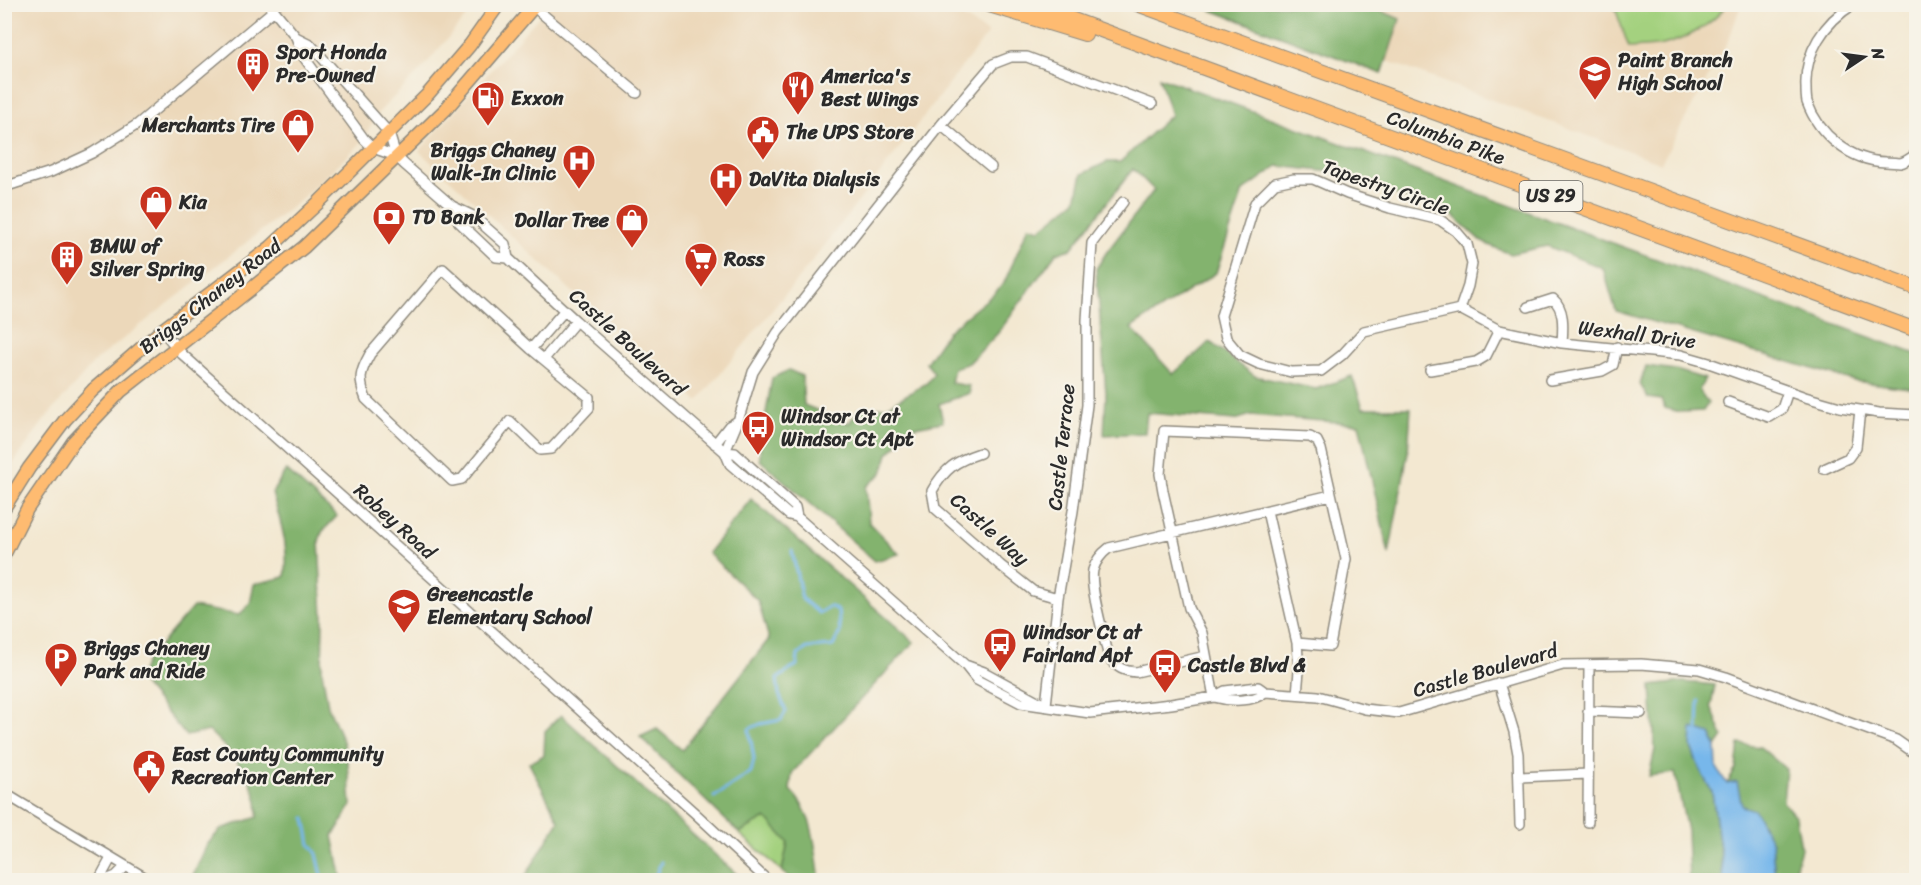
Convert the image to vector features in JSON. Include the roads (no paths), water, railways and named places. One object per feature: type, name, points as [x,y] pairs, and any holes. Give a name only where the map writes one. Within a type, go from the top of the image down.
[{"type":"highway","points":[[986,4],[1185,63]]},
{"type":"highway","name":"Columbia Pike","points":[[1030,4],[1185,63],[1917,330]]},
{"type":"highway","name":"Columbia Pike","points":[[1137,4],[1917,288]]},
{"type":"main road","name":"Briggs Chaney Road","points":[[4,508],[29,468],[93,390],[162,330],[271,247],[435,86],[470,45],[499,4]]},
{"type":"main road","name":"Briggs Chaney Road","points":[[4,555],[27,509],[73,442],[121,391],[304,247],[445,110],[535,5]]},
{"type":"street","points":[[1854,4],[1840,12],[1814,45],[1805,74],[1806,100],[1818,125],[1836,144],[1856,156],[1878,162],[1901,163],[1917,154]]},
{"type":"street","points":[[535,5],[637,93]]},
{"type":"street","points":[[4,187],[51,172],[92,153],[138,124],[271,7],[296,37],[303,56],[362,136],[373,148],[396,156]]},
{"type":"street","points":[[296,37],[310,44],[389,133],[396,156]]},
{"type":"street","points":[[725,452],[738,421],[753,372],[778,332],[941,125],[993,64],[1011,57],[1027,57],[1152,104]]},
{"type":"street","points":[[941,125],[991,167]]},
{"type":"street","name":"Castle Boulevard","points":[[396,156],[452,206],[473,216],[505,244],[508,258],[725,452],[730,464],[789,515],[797,517],[965,665],[977,680],[1021,703],[1090,712],[1131,710],[1214,696],[1225,690],[1258,687],[1265,692],[1318,696],[1365,709],[1399,713],[1563,665],[1641,664],[1699,669],[1726,677],[1896,740],[1917,754]]},
{"type":"street","name":"Tapestry Circle","points":[[1294,179],[1313,179],[1390,208],[1440,220],[1456,231],[1467,244],[1472,264],[1468,286],[1460,309],[1364,331],[1342,355],[1321,371],[1291,372],[1259,364],[1240,355],[1226,338],[1221,316],[1255,203],[1275,183],[1294,179]]},
{"type":"street","name":"Castle Terrace","points":[[1046,705],[1058,598],[1073,511],[1087,405],[1087,320],[1092,243],[1123,202]]},
{"type":"street","name":"Castle Boulevard","points":[[452,206],[459,222],[496,257],[508,258]]},
{"type":"street","points":[[443,269],[531,349],[589,397],[589,408],[551,449],[540,450],[510,421],[462,479],[452,481],[366,399],[361,385],[362,369],[370,354],[443,269]]},
{"type":"street","points":[[1528,307],[1553,298],[1558,303],[1564,324],[1562,343]]},
{"type":"street","name":"Wexhall Drive","points":[[1460,309],[1499,330],[1562,343],[1681,355],[1840,407],[1879,413],[1917,415]]},
{"type":"street","points":[[531,349],[565,310]]},
{"type":"street","points":[[544,359],[576,321]]},
{"type":"street","name":"Robey Road","points":[[162,330],[175,347],[767,880]]},
{"type":"street","points":[[1430,370],[1476,362],[1486,356],[1499,330]]},
{"type":"street","points":[[1550,380],[1602,371],[1613,366],[1617,347]]},
{"type":"street","points":[[1728,402],[1768,417],[1782,410],[1788,391]]},
{"type":"street","points":[[1824,469],[1848,458],[1856,447],[1860,410]]},
{"type":"street","points":[[715,444],[729,426],[738,421]]},
{"type":"street","points":[[1214,696],[1202,633],[1189,608],[1162,491],[1160,474],[1164,431],[1310,437],[1317,441],[1321,449],[1346,559],[1330,646],[1297,643]]},
{"type":"street","name":"Castle Way","points":[[980,453],[958,460],[938,479],[932,491],[935,508],[1000,565],[1034,591],[1058,598]]},
{"type":"street","points":[[1206,656],[1136,672],[1125,671],[1116,666],[1109,658],[1093,587],[1093,573],[1101,553],[1109,548],[1331,495]]},
{"type":"street","points":[[1267,511],[1297,643],[1299,671],[1297,694]]},
{"type":"street","points":[[1588,822],[1589,665]]},
{"type":"street","points":[[1499,683],[1514,732],[1518,754],[1520,824]]},
{"type":"street","points":[[1588,711],[1641,713]]},
{"type":"street","points":[[1519,777],[1588,774]]},
{"type":"street","points":[[4,792],[148,880]]},
{"type":"street","points":[[99,880],[111,858]]},
{"type":"street","points":[[106,880],[116,876],[125,867]]},
{"type":"water","points":[[1692,728],[1710,734],[1716,747],[1717,768],[1727,784],[1737,782],[1742,806],[1755,810],[1772,843],[1775,880],[1723,880],[1712,792],[1691,747]]},
{"type":"waterway","points":[[714,797],[751,772],[754,759],[749,729],[760,724],[781,720],[786,711],[779,694],[777,679],[797,665],[798,655],[807,648],[833,646],[840,632],[838,611],[830,606],[819,613],[802,599],[792,551]]},
{"type":"waterway","points":[[1698,730],[1699,701]]},
{"type":"waterway","points":[[305,818],[310,844],[317,854],[323,880]]},
{"type":"waterway","points":[[638,880],[656,875],[661,862]]},
{"type":"place","name":"Sport Honda Pre-Owned","points":[[253,93]]},
{"type":"place","name":"Paint Branch High School","points":[[1595,101]]},
{"type":"place","name":"America's Best Wings","points":[[798,116]]},
{"type":"place","name":"Exxon","points":[[488,127]]},
{"type":"place","name":"Merchants Tire","points":[[298,154]]},
{"type":"place","name":"The UPS Store","points":[[763,161]]},
{"type":"place","name":"Briggs Chaney Walk-In Clinic","points":[[579,190]]},
{"type":"place","name":"DaVita Dialysis","points":[[726,208]]},
{"type":"place","name":"Kia","points":[[156,231]]},
{"type":"place","name":"TD Bank","points":[[389,246]]},
{"type":"place","name":"Dollar Tree","points":[[632,249]]},
{"type":"place","name":"BMW of Silver Spring","points":[[67,286]]},
{"type":"place","name":"Ross","points":[[701,288]]},
{"type":"place","name":"Windsor Ct at Windsor Ct Apt","points":[[758,456]]},
{"type":"place","name":"Greencastle Elementary School","points":[[404,634]]},
{"type":"place","name":"Windsor Ct at Fairland Apt","points":[[1000,673]]},
{"type":"place","name":"Briggs Chaney Park and Ride","points":[[61,688]]},
{"type":"place","name":"Castle Blvd &","points":[[1165,694]]},
{"type":"place","name":"East County Community Recreation Center","points":[[149,795]]}]
